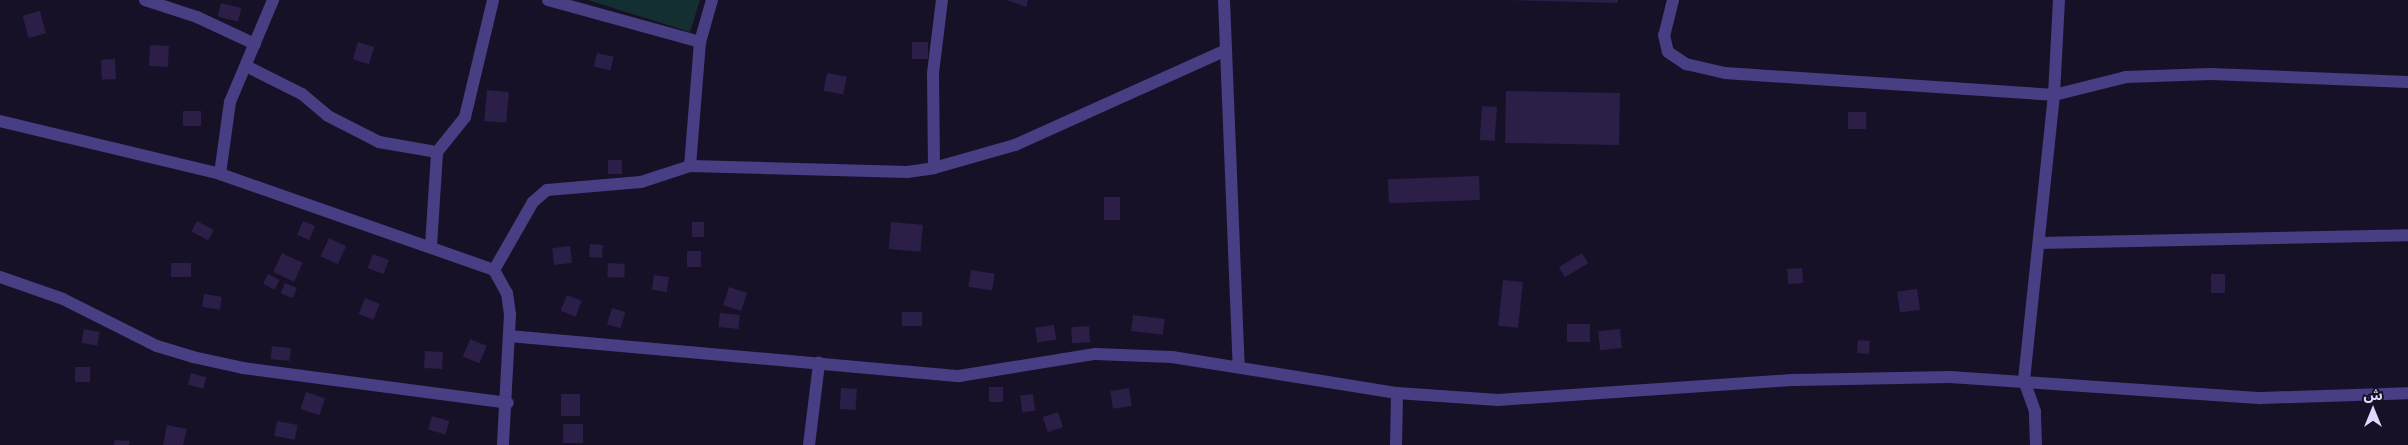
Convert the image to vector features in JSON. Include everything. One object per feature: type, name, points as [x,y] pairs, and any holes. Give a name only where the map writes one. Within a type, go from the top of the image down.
[{"type":"street","points":[[145,0],[197,17],[255,44]]},
{"type":"street","points":[[220,174],[226,118],[248,67],[273,0]]},
{"type":"street","points":[[431,246],[437,152],[465,117],[493,0]]},
{"type":"street","points":[[548,0],[700,42]]},
{"type":"street","points":[[690,166],[700,42],[712,0]]},
{"type":"street","points":[[934,168],[934,72],[942,0]]},
{"type":"street","points":[[1224,0],[1239,366]]},
{"type":"street","points":[[1673,0],[1664,35],[1668,52],[1686,64],[1725,72],[2054,95],[2126,77],[2211,74],[2408,82]]},
{"type":"street","points":[[2036,445],[2035,412],[2024,380],[2054,95],[2059,0]]},
{"type":"street","points":[[494,270],[534,202],[547,190],[641,182],[690,166],[907,172],[934,168],[1015,145],[1226,50]]},
{"type":"street","points":[[248,67],[302,94],[328,116],[379,142],[437,152]]},
{"type":"street","points":[[0,121],[220,174],[431,246],[494,270],[507,293],[509,336],[508,403],[503,445]]},
{"type":"street","points":[[2039,243],[2408,235]]},
{"type":"street","points":[[0,277],[63,299],[157,346],[192,357],[243,368],[508,403]]},
{"type":"street","points":[[509,336],[959,376],[1095,354],[1239,366],[1397,393],[1498,400],[1795,380],[2024,380],[2260,398],[2408,393]]},
{"type":"street","points":[[809,445],[819,363]]},
{"type":"street","points":[[1396,445],[1397,393]]},
{"type":"green space","points":[[588,0],[700,0],[690,32]]},
{"type":"building","points":[[1007,0],[1028,0],[1026,7]]},
{"type":"building","points":[[1508,0],[1618,0],[1618,3]]},
{"type":"building","points":[[221,3],[241,8],[238,22],[218,17]]},
{"type":"building","points":[[40,11],[46,33],[29,38],[23,16]]},
{"type":"building","points":[[358,42],[374,47],[369,64],[353,59]]},
{"type":"building","points":[[912,42],[928,42],[928,59],[912,59]]},
{"type":"building","points":[[150,45],[169,46],[168,67],[149,66]]},
{"type":"building","points":[[597,53],[614,57],[610,70],[594,67]]},
{"type":"building","points":[[115,59],[116,79],[102,80],[101,60]]},
{"type":"building","points":[[827,73],[847,77],[843,94],[824,91]]},
{"type":"building","points":[[487,90],[509,92],[506,123],[484,121]]},
{"type":"building","points":[[1506,91],[1620,93],[1619,145],[1505,143]]},
{"type":"building","points":[[1482,106],[1497,107],[1495,141],[1480,140]]},
{"type":"building","points":[[183,111],[201,111],[201,126],[183,126]]},
{"type":"building","points":[[1848,112],[1866,112],[1866,129],[1848,129]]},
{"type":"building","points":[[608,160],[622,160],[622,174],[608,174]]},
{"type":"building","points":[[1479,176],[1480,200],[1389,203],[1388,179]]},
{"type":"building","points":[[1104,197],[1120,197],[1120,220],[1104,220]]},
{"type":"building","points":[[197,221],[214,230],[208,241],[191,232]]},
{"type":"building","points":[[303,221],[315,226],[309,240],[297,235]]},
{"type":"building","points":[[692,222],[704,222],[704,237],[692,237]]},
{"type":"building","points":[[891,222],[923,225],[921,252],[889,249]]},
{"type":"building","points":[[329,238],[346,246],[338,264],[321,256]]},
{"type":"building","points":[[590,244],[603,245],[602,258],[589,257]]},
{"type":"building","points":[[570,246],[572,263],[554,265],[552,248]]},
{"type":"building","points":[[687,251],[701,251],[701,267],[687,267]]},
{"type":"building","points":[[282,253],[303,263],[294,282],[273,272]]},
{"type":"building","points":[[1582,253],[1588,263],[1565,277],[1559,267]]},
{"type":"building","points":[[373,254],[389,260],[383,274],[368,268]]},
{"type":"building","points":[[171,263],[191,263],[191,277],[171,277]]},
{"type":"building","points":[[608,263],[625,264],[624,278],[607,277]]},
{"type":"building","points":[[1802,268],[1803,283],[1788,284],[1787,269]]},
{"type":"building","points":[[971,270],[995,274],[992,291],[968,287]]},
{"type":"building","points":[[268,274],[280,280],[275,290],[263,284]]},
{"type":"building","points":[[2211,274],[2225,274],[2225,293],[2211,293]]},
{"type":"building","points":[[654,275],[669,277],[667,292],[652,290]]},
{"type":"building","points":[[1503,280],[1523,282],[1518,328],[1498,326]]},
{"type":"building","points":[[285,283],[297,288],[293,298],[281,293]]},
{"type":"building","points":[[729,287],[747,293],[741,311],[723,305]]},
{"type":"building","points":[[1917,289],[1920,310],[1900,313],[1897,292]]},
{"type":"building","points":[[204,294],[222,297],[220,310],[202,307]]},
{"type":"building","points":[[567,295],[582,301],[575,317],[561,311]]},
{"type":"building","points":[[365,298],[380,304],[373,320],[359,314]]},
{"type":"building","points":[[612,308],[625,312],[620,328],[607,324]]},
{"type":"building","points":[[902,312],[922,312],[922,326],[902,326]]},
{"type":"building","points":[[720,313],[740,315],[738,329],[719,327]]},
{"type":"building","points":[[1133,315],[1165,319],[1163,335],[1131,331]]},
{"type":"building","points":[[1567,324],[1590,324],[1590,342],[1567,342]]},
{"type":"building","points":[[1054,325],[1056,340],[1037,342],[1035,328]]},
{"type":"building","points":[[1089,326],[1090,342],[1072,343],[1071,327]]},
{"type":"building","points":[[84,329],[100,332],[97,346],[81,343]]},
{"type":"building","points":[[1620,329],[1622,348],[1600,350],[1598,331]]},
{"type":"building","points":[[470,339],[487,346],[480,363],[463,357]]},
{"type":"building","points":[[1858,340],[1870,341],[1869,354],[1857,353]]},
{"type":"building","points":[[272,346],[291,348],[290,361],[271,359]]},
{"type":"building","points":[[425,351],[443,352],[442,369],[424,368]]},
{"type":"building","points":[[75,367],[90,367],[90,382],[75,382]]},
{"type":"building","points":[[191,373],[206,377],[203,389],[188,385]]},
{"type":"building","points":[[989,387],[1003,387],[1003,402],[989,402]]},
{"type":"building","points":[[841,388],[857,389],[855,410],[840,409]]},
{"type":"building","points":[[1129,388],[1132,406],[1113,409],[1110,391]]},
{"type":"building","points":[[306,392],[325,398],[319,415],[300,409]]},
{"type":"building","points":[[561,394],[580,394],[580,416],[561,416]]},
{"type":"building","points":[[1033,394],[1035,411],[1022,412],[1020,396]]},
{"type":"building","points":[[1058,412],[1063,427],[1048,432],[1043,417]]},
{"type":"building","points":[[432,416],[449,421],[445,434],[428,429]]},
{"type":"building","points":[[277,421],[298,425],[295,440],[274,436]]},
{"type":"building","points":[[563,424],[583,424],[583,443],[563,443]]},
{"type":"building","points":[[167,425],[187,429],[183,445],[163,445]]},
{"type":"building","points":[[115,440],[130,441],[129,445],[114,445]]}]
